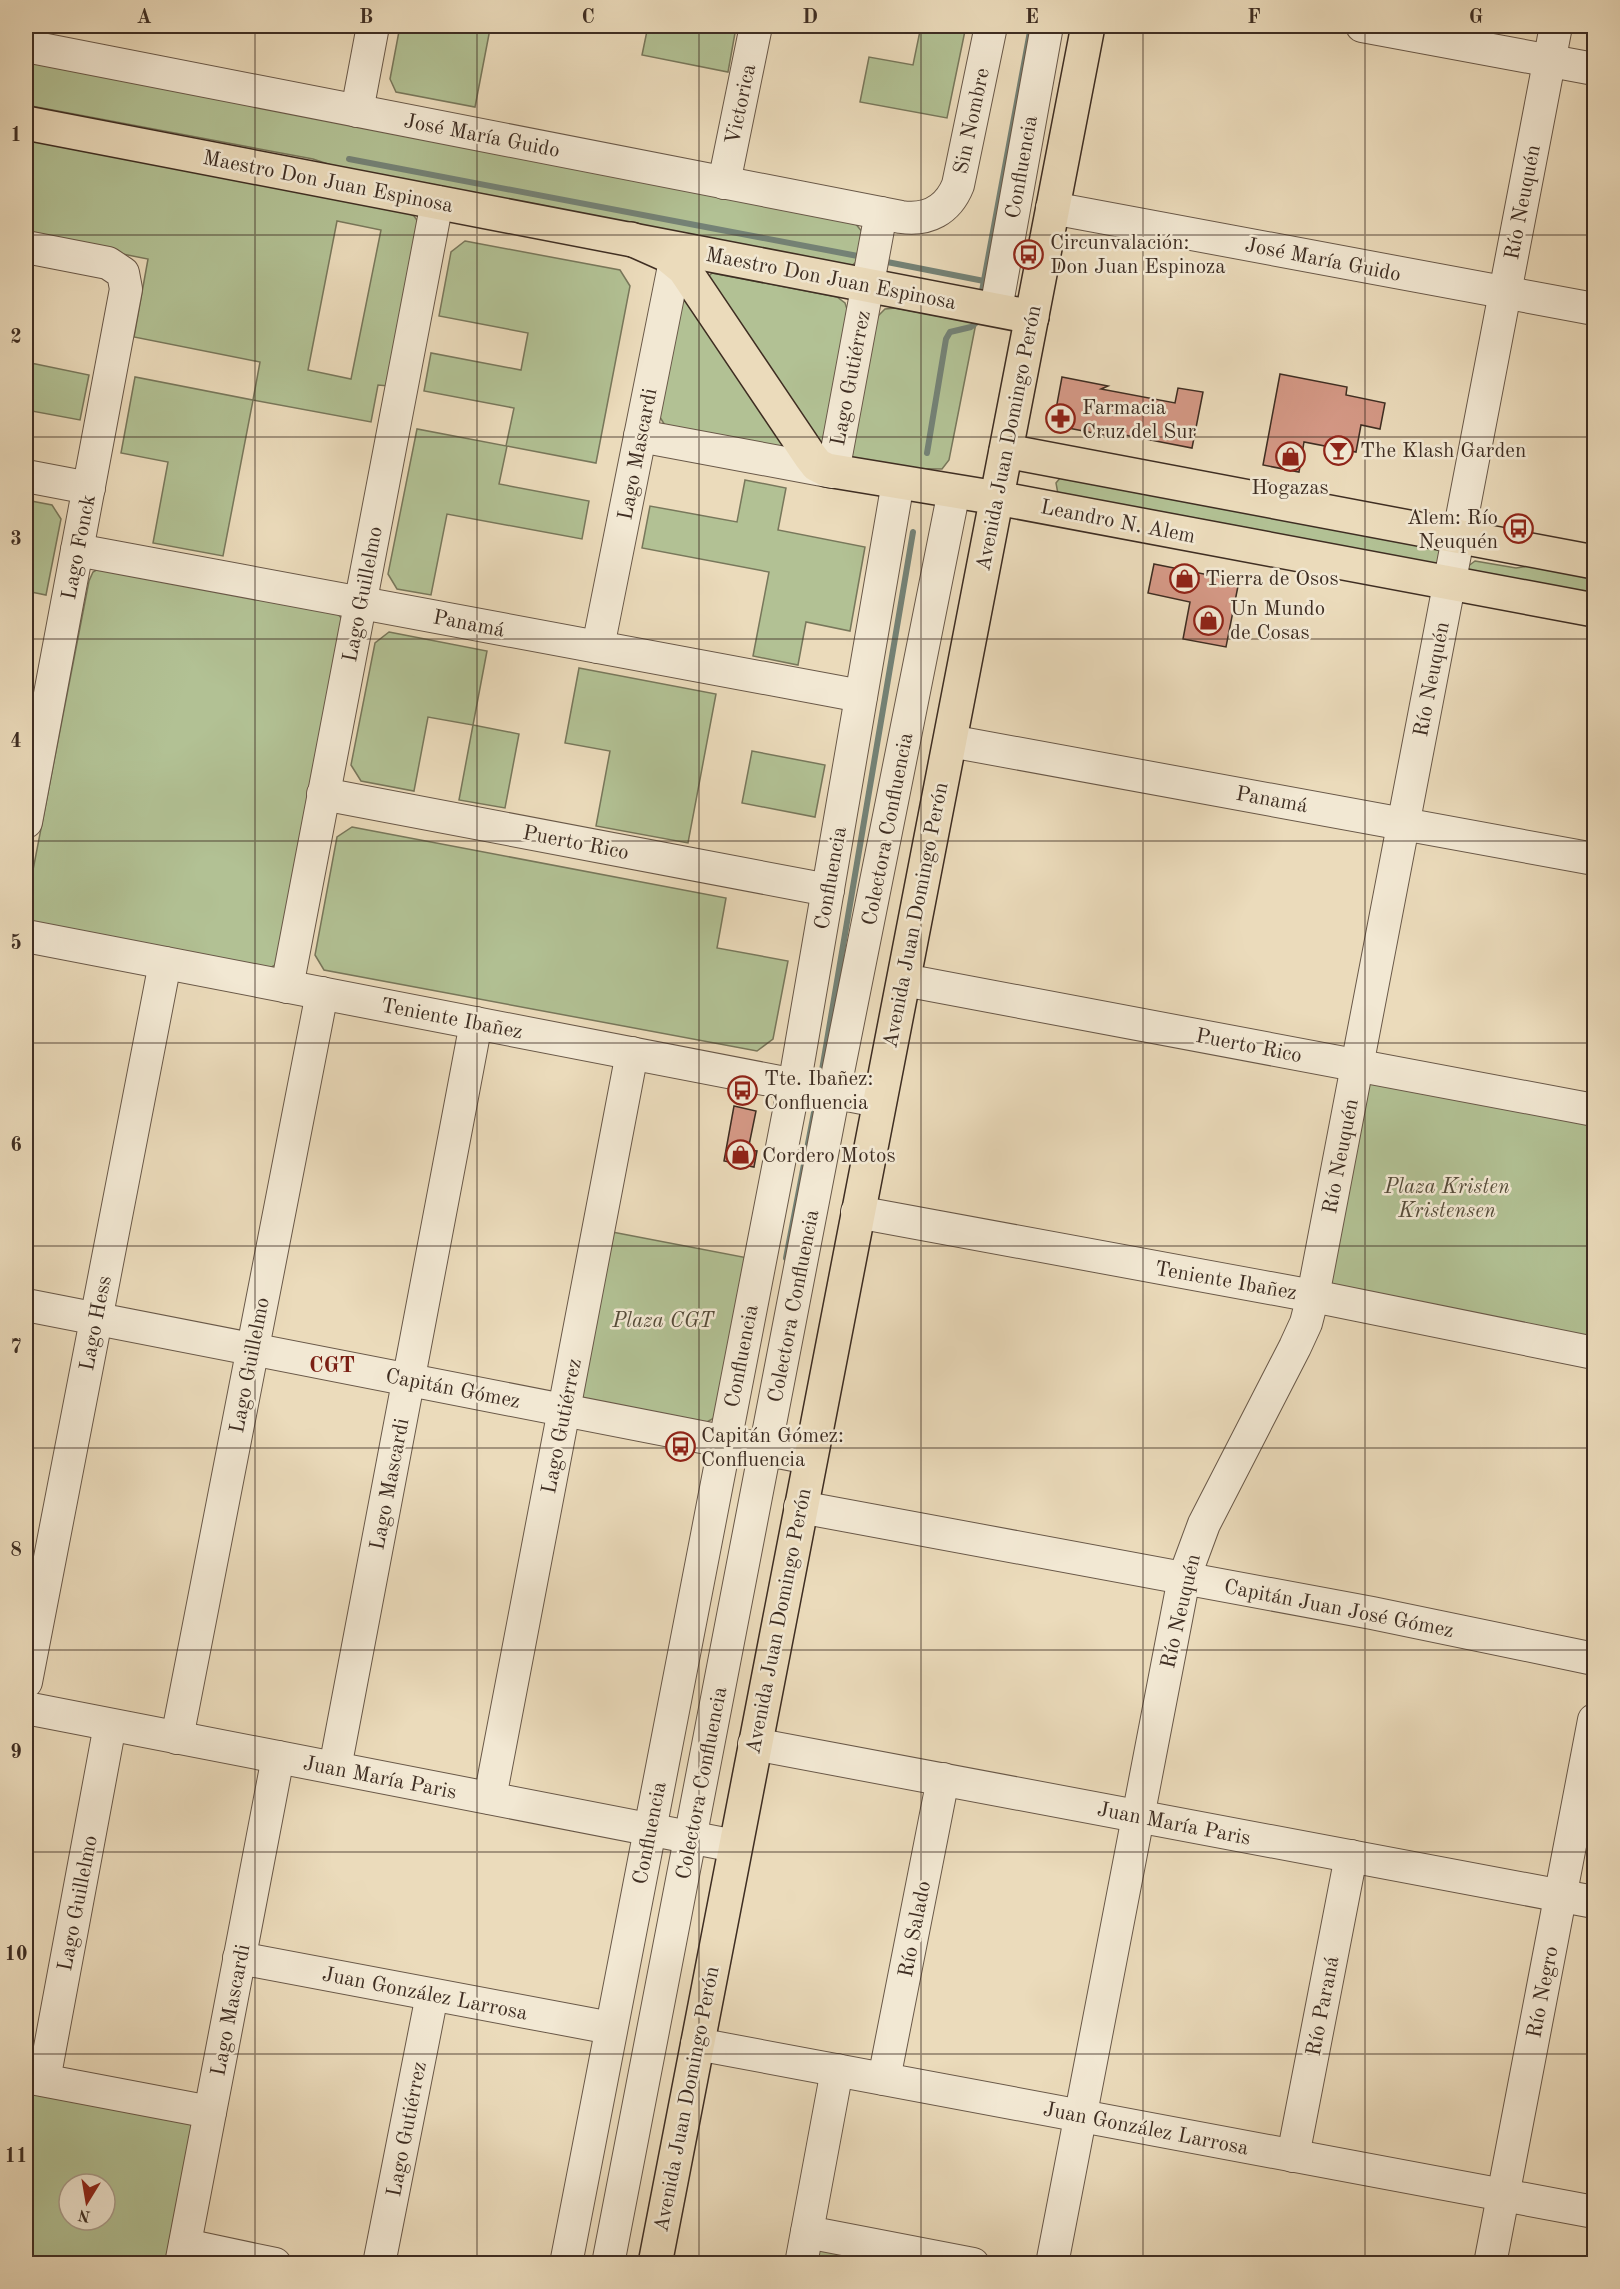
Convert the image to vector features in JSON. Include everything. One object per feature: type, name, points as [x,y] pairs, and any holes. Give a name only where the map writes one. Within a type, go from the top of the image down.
[{"type":"main road","name":"Avenida Juan Domingo Perón","points":[[655,2264],[878,1101],[904,980],[1088,26]]},
{"type":"main road","name":"Maestro Don Juan Espinosa","points":[[26,123],[631,239],[871,268],[996,309],[1032,317]]},
{"type":"main road","name":"Maestro Don Juan Espinosa","points":[[631,239],[656,249],[675,261],[690,277],[810,456],[817,465],[833,472]]},
{"type":"main road","points":[[1006,451],[1594,562]]},
{"type":"main road","points":[[1060,510],[1046,500],[1042,486],[1047,473],[1053,468],[1069,463]]},
{"type":"main road","name":"Leandro N. Alem","points":[[833,472],[997,498],[1594,610]]},
{"type":"street","points":[[357,111],[373,26]]},
{"type":"street","name":"Victorica","points":[[724,183],[756,26]]},
{"type":"street","name":"Sin Nombre","points":[[939,211],[950,200],[958,185],[991,26]]},
{"type":"street","name":"Confluencia","points":[[996,309],[1047,26]]},
{"type":"street","points":[[1362,26],[1594,69]]},
{"type":"street","name":"Río Neuquén","points":[[1052,2264],[1184,1578],[1195,1543],[1204,1524],[1306,1323],[1313,1296],[1556,26]]},
{"type":"street","name":"José María Guido","points":[[26,46],[881,213],[917,218],[939,211]]},
{"type":"street","name":"Lago Guillelmo","points":[[287,987],[437,202]]},
{"type":"street","name":"José María Guido","points":[[1052,208],[1594,309]]},
{"type":"street","name":"Lago Gutiérrez","points":[[833,472],[881,213]]},
{"type":"street","name":"Lago Fonck","points":[[26,246],[108,263],[123,273],[126,280],[125,297],[26,822]]},
{"type":"street","name":"Lago Mascardi","points":[[598,647],[675,261]]},
{"type":"street","name":"Leandro N. Alem","points":[[640,436],[833,472]]},
{"type":"street","points":[[26,476],[89,488]]},
{"type":"street","name":"Confluencia","points":[[566,2264],[794,1084],[898,482]]},
{"type":"street","name":"Colectora Confluencia","points":[[608,2264],[834,1092],[954,491]]},
{"type":"street","name":"Panamá","points":[[77,549],[861,696]]},
{"type":"street","name":"Panamá","points":[[950,741],[1594,859]]},
{"type":"street","name":"Puerto Rico","points":[[323,794],[828,890]]},
{"type":"street","name":"Teniente Ibañez","points":[[26,936],[878,1101]]},
{"type":"street","name":"Lago Hess","points":[[26,1682],[165,963]]},
{"type":"street","name":"Puerto Rico","points":[[904,980],[1594,1110]]},
{"type":"street","name":"Lago Guillelmo","points":[[177,1738],[322,993]]},
{"type":"street","name":"Lago Mascardi","points":[[335,1768],[476,1023]]},
{"type":"street","name":"Lago Gutiérrez","points":[[490,1798],[632,1053]]},
{"type":"street","name":"Teniente Ibañez","points":[[857,1212],[1313,1296],[1594,1353]]},
{"type":"street","name":"Capitán Gómez","points":[[26,1305],[809,1458]]},
{"type":"street","name":"Capitán Juan José Gómez","points":[[800,1507],[1416,1622],[1594,1659]]},
{"type":"street","name":"Juan María Paris","points":[[26,1708],[735,1846]]},
{"type":"street","name":"Río Negro","points":[[1490,2264],[1594,1720]]},
{"type":"street","name":"Lago Guillelmo","points":[[35,2079],[110,1725]]},
{"type":"street","name":"Juan María Paris","points":[[754,1744],[1594,1902]]},
{"type":"street","name":"Lago Mascardi","points":[[183,2254],[278,1757]]},
{"type":"street","name":"Río Salado","points":[[885,2079],[943,1779]]},
{"type":"street","name":"Río Paraná","points":[[1293,2156],[1351,1856]]},
{"type":"street","name":"Juan González Larrosa","points":[[239,1958],[611,2028]]},
{"type":"street","name":"Lago Gutiérrez","points":[[380,2264],[432,1995]]},
{"type":"street","name":"Juan González Larrosa","points":[[697,2044],[1594,2212]]},
{"type":"street","points":[[801,2264],[837,2070]]},
{"type":"street","points":[[35,2079],[210,2112]]},
{"type":"street","points":[[807,2232],[973,2264]]},
{"type":"street","points":[[183,2254],[275,2264]]},
{"type":"green space","points":[[400,26],[473,26],[490,29],[475,107],[396,92],[390,79]]},
{"type":"green space","points":[[648,26],[699,26],[735,33],[728,72],[642,55]]},
{"type":"green space","points":[[921,26],[966,26],[947,118],[860,102],[869,57],[913,65]]},
{"type":"green space","points":[[26,55],[855,223],[863,233],[856,262],[850,267],[364,176],[313,159],[26,105]]},
{"type":"green space","points":[[26,140],[406,212],[414,216],[419,223],[389,386],[378,385],[371,422],[253,400],[260,362],[134,337],[148,259],[26,235]],"holes":[[[337,221],[381,230],[351,379],[308,370]]]},
{"type":"green space","points":[[465,241],[620,270],[630,286],[596,463],[507,446],[499,484],[589,501],[582,539],[447,514],[431,595],[397,589],[388,574],[417,429],[506,446],[514,408],[424,391],[431,353],[521,370],[528,333],[439,316],[451,252]]},
{"type":"green space","points":[[712,273],[837,297],[845,303],[848,312],[823,446],[708,277]]},
{"type":"green space","points":[[688,300],[789,448],[666,427],[658,414],[682,302]]},
{"type":"green space","points":[[895,308],[976,323],[949,460],[942,469],[876,468],[852,461],[851,454],[877,317],[885,309]]},
{"type":"green space","points":[[26,362],[89,375],[80,420],[26,410]]},
{"type":"green space","points":[[135,377],[253,400],[223,556],[153,543],[168,462],[121,453]]},
{"type":"green space","points":[[1060,478],[1441,548],[1445,558],[1437,564],[1058,494],[1056,483]]},
{"type":"green space","points":[[745,480],[786,488],[778,530],[865,547],[850,631],[806,622],[798,665],[753,656],[769,572],[642,548],[650,506],[737,522]]},
{"type":"green space","points":[[26,500],[52,505],[61,519],[46,595],[26,591]]},
{"type":"green space","points":[[1475,561],[1516,568],[1541,564],[1594,571],[1594,599],[1469,577],[1467,567]]},
{"type":"green space","points":[[98,569],[336,612],[343,620],[277,964],[268,969],[34,924],[27,916],[26,906],[89,581],[93,572]]},
{"type":"green space","points":[[389,632],[487,651],[473,725],[428,717],[414,791],[361,781],[351,765],[375,643]]},
{"type":"green space","points":[[579,668],[716,694],[688,843],[596,826],[610,751],[565,743]]},
{"type":"green space","points":[[473,725],[519,734],[505,808],[459,800]]},
{"type":"green space","points":[[752,751],[825,765],[815,817],[742,803]]},
{"type":"green space","points":[[352,827],[726,898],[717,948],[788,961],[773,1039],[757,1051],[324,970],[315,955],[337,837]]},
{"type":"green space","name":"Plaza Kristen Kristensen","points":[[1357,1065],[1594,1112],[1594,1341],[1315,1287]]},
{"type":"green space","name":"Plaza CGT","points":[[607,1231],[748,1258],[714,1418],[707,1422],[585,1399],[582,1396]]},
{"type":"green space","points":[[26,2088],[191,2123],[195,2128],[172,2263],[26,2263]]},
{"type":"green space","points":[[811,2238],[948,2264],[806,2264]]},
{"type":"building","points":[[1280,374],[1347,387],[1346,395],[1385,403],[1380,429],[1361,425],[1356,452],[1304,442],[1299,472],[1263,465]]},
{"type":"building","points":[[1062,377],[1108,386],[1101,389],[1175,403],[1178,388],[1203,392],[1192,448],[1120,434],[1119,438],[1058,426],[1054,420]]},
{"type":"building","name":"Un Mundo de Cosas","points":[[1154,564],[1239,581],[1226,647],[1183,639],[1190,602],[1148,593]]},
{"type":"building","points":[[734,1106],[756,1111],[748,1150],[757,1151],[754,1167],[724,1161]]},
{"type":"waterway","points":[[982,291],[1031,26]]},
{"type":"waterway","points":[[349,159],[863,257]]},
{"type":"waterway","points":[[882,261],[984,281]]},
{"type":"waterway","points":[[927,453],[946,339],[950,332],[971,327],[976,323]]},
{"type":"waterway","points":[[821,1076],[913,532]]},
{"type":"waterway","points":[[786,1258],[816,1102]]},
{"type":"place","name":"Circunvalación: Don Juan Espinoza","points":[[1029,254]]},
{"type":"place","name":"Farmacia Cruz del Sur","points":[[1061,419]]},
{"type":"place","name":"The Klash Garden","points":[[1339,450]]},
{"type":"place","name":"Hogazas","points":[[1290,456]]},
{"type":"place","name":"Alem: Río Neuquén","points":[[1519,529]]},
{"type":"place","name":"Tierra de Osos","points":[[1184,578]]},
{"type":"place","name":"Un Mundo de Cosas","points":[[1209,620]]},
{"type":"place","name":"Tte. Ibañez: Confluencia","points":[[743,1090]]},
{"type":"place","name":"Cordero Motos","points":[[741,1155]]},
{"type":"place","name":"Capitán Gómez: Confluencia","points":[[680,1447]]},
{"type":"district","name":"CGT","points":[[332,1364]]}]
